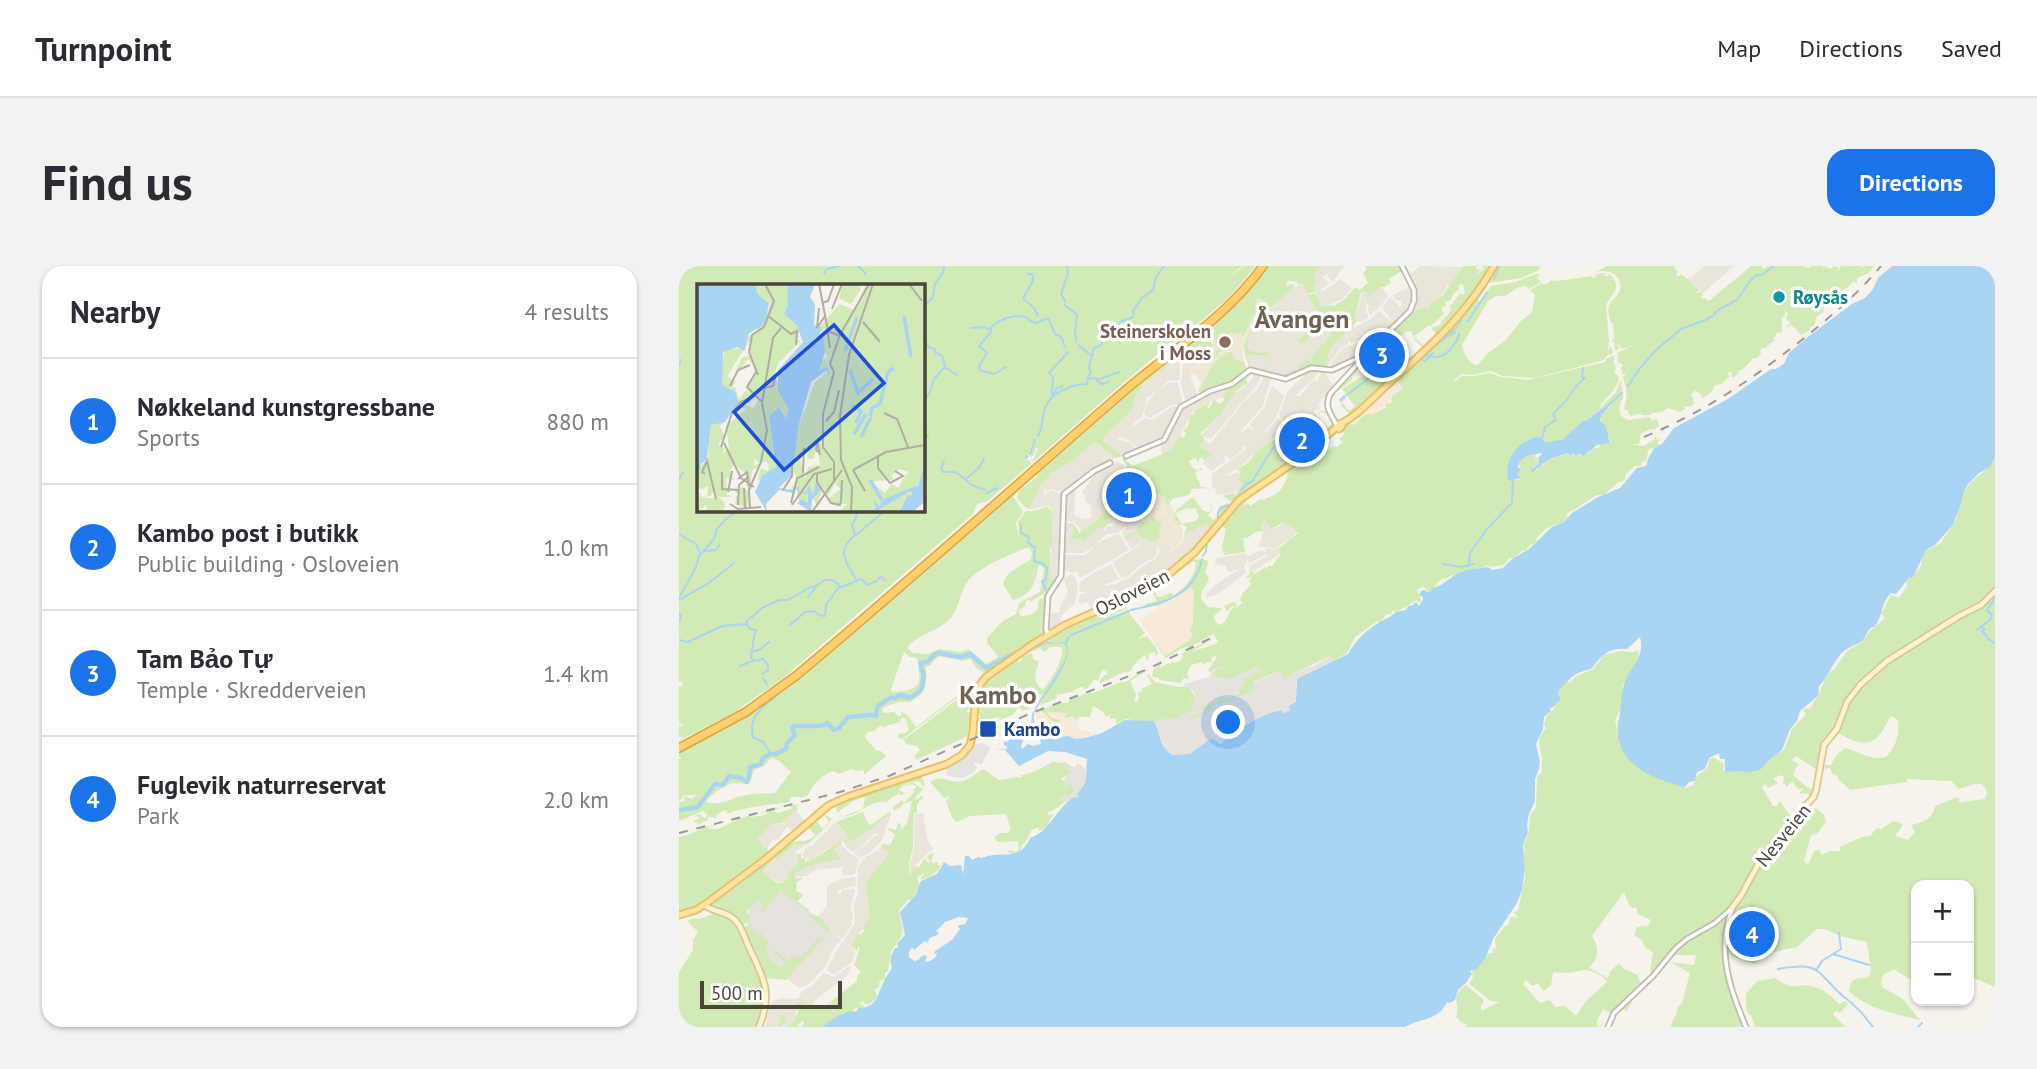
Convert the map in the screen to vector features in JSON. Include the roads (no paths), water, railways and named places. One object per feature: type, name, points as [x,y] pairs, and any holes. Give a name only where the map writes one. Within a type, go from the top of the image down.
[{"type":"highway","points":[[679,746],[731,721],[803,670],[1145,367],[1212,315],[1236,292],[1257,266]]},
{"type":"highway","points":[[1033,467],[1148,370],[1216,317],[1240,295],[1263,266]]},
{"type":"main road","name":"Osloveien","points":[[679,915],[707,906],[823,812],[849,797],[947,764],[962,755],[970,745],[973,733],[976,693],[995,670],[1048,635],[1164,579],[1195,552],[1239,500],[1288,467],[1445,332],[1470,303],[1495,266]]},
{"type":"main road","name":"Nesveien","points":[[1732,908],[1761,859],[1813,798],[1824,745],[1837,729],[1846,704],[1856,690],[1887,661],[1959,616],[1981,606],[1995,591]]},
{"type":"main road","points":[[707,906],[735,920],[765,981],[766,995],[759,1027]]},
{"type":"street","points":[[1338,426],[1328,409],[1329,396],[1375,344],[1405,317],[1412,306],[1414,290],[1402,266]]},
{"type":"street","points":[[1126,456],[1164,440],[1185,403],[1229,385],[1249,371],[1284,379],[1311,368],[1332,370],[1356,359],[1362,360]]},
{"type":"street","points":[[1048,635],[1048,596],[1061,577],[1064,494],[1109,463]]},
{"type":"street","points":[[1608,1027],[1613,1013],[1653,976],[1680,944],[1715,923],[1732,908]]},
{"type":"street","name":"Nesveien","points":[[1732,908],[1725,929],[1726,967],[1734,998],[1746,1027]]},
{"type":"water","points":[[1892,266],[1995,266],[1995,458],[1990,467],[1968,484],[1953,525],[1935,545],[1926,550],[1913,577],[1908,579],[1896,594],[1891,593],[1877,623],[1863,640],[1844,651],[1837,659],[1819,686],[1818,696],[1800,711],[1782,750],[1760,770],[1745,773],[1725,772],[1725,759],[1720,759],[1719,753],[1709,758],[1705,769],[1697,772],[1695,781],[1689,782],[1685,787],[1648,774],[1629,759],[1618,737],[1618,723],[1625,681],[1641,650],[1640,637],[1627,649],[1611,651],[1602,656],[1591,669],[1576,674],[1569,680],[1558,692],[1561,698],[1552,708],[1549,707],[1551,711],[1544,717],[1543,729],[1536,744],[1540,762],[1535,779],[1535,801],[1529,814],[1528,832],[1523,845],[1525,868],[1517,903],[1493,939],[1486,957],[1477,969],[1470,971],[1472,974],[1458,990],[1455,1000],[1447,1002],[1439,1013],[1405,1027],[822,1027],[834,1018],[855,1012],[874,1002],[892,968],[892,953],[905,935],[900,912],[915,896],[921,881],[937,874],[944,862],[950,866],[961,865],[963,875],[965,856],[972,860],[1021,851],[1030,838],[1043,830],[1062,807],[1074,797],[1078,798],[1077,794],[1086,781],[1087,759],[1065,752],[1048,751],[1019,766],[1005,750],[994,750],[1007,749],[1004,741],[1007,742],[1019,731],[1023,738],[1031,729],[1032,714],[1067,653],[1064,643],[1031,648],[1047,642],[1065,642],[1070,636],[1066,660],[1035,712],[1035,728],[1023,740],[1022,749],[1028,744],[1041,744],[1040,739],[1055,738],[1053,733],[1056,731],[1060,737],[1085,738],[1102,733],[1125,720],[1154,721],[1162,744],[1173,755],[1190,754],[1210,739],[1220,744],[1257,719],[1273,712],[1282,710],[1282,714],[1291,710],[1288,707],[1296,701],[1297,679],[1348,654],[1367,631],[1395,612],[1406,610],[1416,602],[1419,606],[1423,600],[1419,595],[1421,591],[1431,591],[1465,571],[1488,567],[1492,570],[1503,568],[1572,513],[1598,497],[1620,488],[1637,468],[1646,466],[1654,448],[1662,444],[1674,428],[1728,399],[1771,369],[1784,364],[1789,353],[1809,336],[1852,304],[1865,298],[1878,278]],"holes":[[[959,917],[968,918],[965,924],[957,926],[960,929],[952,940],[935,951],[936,957],[930,961],[925,962],[927,956],[923,955],[914,961],[909,957],[912,947],[914,950],[939,934],[936,931],[945,922]]]},
{"type":"water","points":[[1604,407],[1608,408],[1600,420],[1606,427],[1610,443],[1597,445],[1583,456],[1568,453],[1553,458],[1540,465],[1533,473],[1531,470],[1539,463],[1538,458],[1542,454],[1527,456],[1519,462],[1518,467],[1521,470],[1517,473],[1520,478],[1508,480],[1510,458],[1519,446],[1539,436],[1546,443],[1563,439]]},
{"type":"waterway","points":[[824,273],[827,269],[840,266]]},
{"type":"waterway","points":[[858,266],[866,274]]},
{"type":"waterway","points":[[924,307],[933,297],[935,284],[943,273],[944,266]]},
{"type":"waterway","points":[[1065,302],[1061,294],[1068,273],[1067,266]]},
{"type":"waterway","points":[[1038,436],[1048,403],[1062,390],[1087,384],[1094,348],[1108,340],[1120,322],[1133,317],[1133,311],[1142,298],[1153,290],[1156,277],[1164,266]]},
{"type":"waterway","points":[[1488,282],[1497,266]]},
{"type":"waterway","points":[[1494,279],[1499,266]]},
{"type":"waterway","points":[[1628,386],[1656,350],[1681,329],[1713,316],[1718,310],[1737,300],[1751,280],[1774,266]]},
{"type":"waterway","points":[[1028,274],[1032,274],[1033,281],[1023,298],[1038,316]]},
{"type":"waterway","points":[[1424,355],[1457,327],[1485,286]]},
{"type":"waterway","points":[[1468,321],[1487,292]]},
{"type":"waterway","points":[[1065,305],[1077,315],[1076,340]]},
{"type":"waterway","points":[[971,328],[984,327],[991,330],[996,323],[1014,316],[1028,318],[1036,323],[1048,318],[1065,347]]},
{"type":"waterway","points":[[991,332],[979,346],[987,353],[979,370],[994,374],[1006,367]]},
{"type":"waterway","points":[[1449,336],[1455,332]]},
{"type":"waterway","points":[[1424,355],[1439,357],[1447,353],[1459,334]]},
{"type":"waterway","points":[[924,340],[928,345]]},
{"type":"waterway","points":[[1078,345],[1091,355]]},
{"type":"waterway","points":[[924,348],[934,349],[942,356],[945,367],[934,379],[924,400]]},
{"type":"waterway","points":[[1052,395],[1053,377],[1049,373],[1068,352]]},
{"type":"waterway","points":[[1420,359],[1425,361],[1433,353]]},
{"type":"waterway","points":[[679,365],[681,360]]},
{"type":"waterway","points":[[945,367],[957,375]]},
{"type":"waterway","points":[[1542,439],[1545,427],[1556,420],[1554,413],[1585,378],[1582,377],[1583,368]]},
{"type":"waterway","points":[[1095,379],[1119,372]]},
{"type":"waterway","points":[[1347,395],[1374,374],[1388,379]]},
{"type":"waterway","points":[[1088,379],[1094,378],[1101,384],[1109,382]]},
{"type":"waterway","points":[[1054,394],[1057,388],[1063,386]]},
{"type":"waterway","points":[[1606,407],[1622,393]]},
{"type":"waterway","points":[[1340,400],[1345,396]]},
{"type":"waterway","points":[[1296,426],[1315,416]]},
{"type":"waterway","points":[[1241,491],[1246,484],[1252,482],[1276,445],[1294,428]]},
{"type":"waterway","points":[[924,439],[928,435]]},
{"type":"waterway","points":[[1030,454],[1035,440]]},
{"type":"waterway","points":[[967,478],[979,468],[984,459]]},
{"type":"waterway","points":[[944,461],[941,468],[943,472],[957,473],[971,484],[985,490]]},
{"type":"waterway","points":[[679,479],[683,472]]},
{"type":"waterway","points":[[1469,566],[1470,553],[1487,529],[1512,503],[1513,480]]},
{"type":"waterway","points":[[987,493],[997,488]]},
{"type":"waterway","points":[[1233,502],[1240,494]]},
{"type":"waterway","points":[[1218,513],[1228,505]]},
{"type":"waterway","points":[[679,598],[699,556],[714,539],[717,529],[737,511]]},
{"type":"waterway","points":[[856,511],[852,525],[855,535],[844,551],[846,562],[856,579]]},
{"type":"waterway","points":[[856,535],[885,511]]},
{"type":"waterway","points":[[1021,525],[1021,533],[1029,537],[1028,542],[1035,548],[1034,561],[1047,568],[1046,580],[1042,581],[1046,590]]},
{"type":"waterway","points":[[679,534],[696,544],[700,553]]},
{"type":"waterway","points":[[704,551],[716,550],[720,544]]},
{"type":"waterway","points":[[1203,556],[1207,544]]},
{"type":"waterway","points":[[1131,610],[1166,601],[1185,590],[1198,572],[1202,559]]},
{"type":"waterway","points":[[679,600],[709,583],[734,563]]},
{"type":"waterway","points":[[1443,564],[1461,567],[1474,564]]},
{"type":"waterway","points":[[790,625],[805,612],[814,611],[825,616],[826,605],[838,588],[862,579],[867,585],[881,576],[885,581]]},
{"type":"waterway","points":[[746,622],[762,608],[779,600],[788,600],[825,580],[833,580],[839,585]]},
{"type":"waterway","points":[[808,597],[816,587]]},
{"type":"waterway","points":[[1977,630],[1991,619],[1992,615],[1987,610],[1995,598]]},
{"type":"waterway","points":[[1071,635],[1129,611]]},
{"type":"waterway","points":[[679,614],[679,622]]},
{"type":"waterway","points":[[679,640],[688,642],[722,626],[747,624],[756,631],[751,658],[754,661],[763,659],[768,665],[768,670],[762,674]]},
{"type":"waterway","points":[[1983,627],[1982,631],[1987,637]]},
{"type":"waterway","points":[[1988,639],[1995,643]]},
{"type":"waterway","points":[[752,652],[769,642]]},
{"type":"waterway","points":[[881,704],[900,695],[910,698],[921,690],[924,674],[921,663],[927,662],[937,653],[961,657],[970,654],[986,668],[1017,652]]},
{"type":"waterway","points":[[740,666],[752,661]]},
{"type":"waterway","points":[[763,678],[767,684]]},
{"type":"waterway","points":[[771,754],[763,742],[753,737],[752,724],[757,714],[775,697]]},
{"type":"waterway","points":[[770,754],[786,749],[787,743],[795,735],[792,729],[794,726],[821,726],[827,723],[834,730],[848,717],[876,716],[879,705]]},
{"type":"waterway","points":[[679,810],[698,807],[715,784],[723,785],[729,776],[747,782],[750,767],[761,764],[763,758],[768,755]]},
{"type":"waterway","points":[[1817,969],[1822,961],[1841,949],[1839,933]]},
{"type":"waterway","points":[[1833,954],[1869,965]]},
{"type":"waterway","points":[[1778,969],[1803,966],[1811,968],[1845,998]]},
{"type":"waterway","points":[[1847,999],[1873,1027]]},
{"type":"waterway","points":[[1918,1027],[1922,1023]]},
{"type":"railway","points":[[1644,437],[1708,405],[1765,368],[1834,313],[1881,266]]},
{"type":"railway","points":[[679,833],[840,792],[889,776],[1029,714],[1148,669],[1213,637]]},
{"type":"place","name":"Røysås","points":[[1779,297]]},
{"type":"place","name":"Steinerskolen i Moss","points":[[1225,342]]},
{"type":"place","name":"Tam Bảo Tự","points":[[1382,355]]},
{"type":"place","name":"Kambo post i butikk","points":[[1302,440]]},
{"type":"place","name":"Nøkkeland kunstgressbane","points":[[1129,495]]},
{"type":"place","name":"Kambo","points":[[988,729]]},
{"type":"place","name":"Fuglevik naturreservat","points":[[1752,934]]},
{"type":"district","name":"Åvangen","points":[[1302,319]]},
{"type":"district","name":"Kambo","points":[[998,695]]}]
